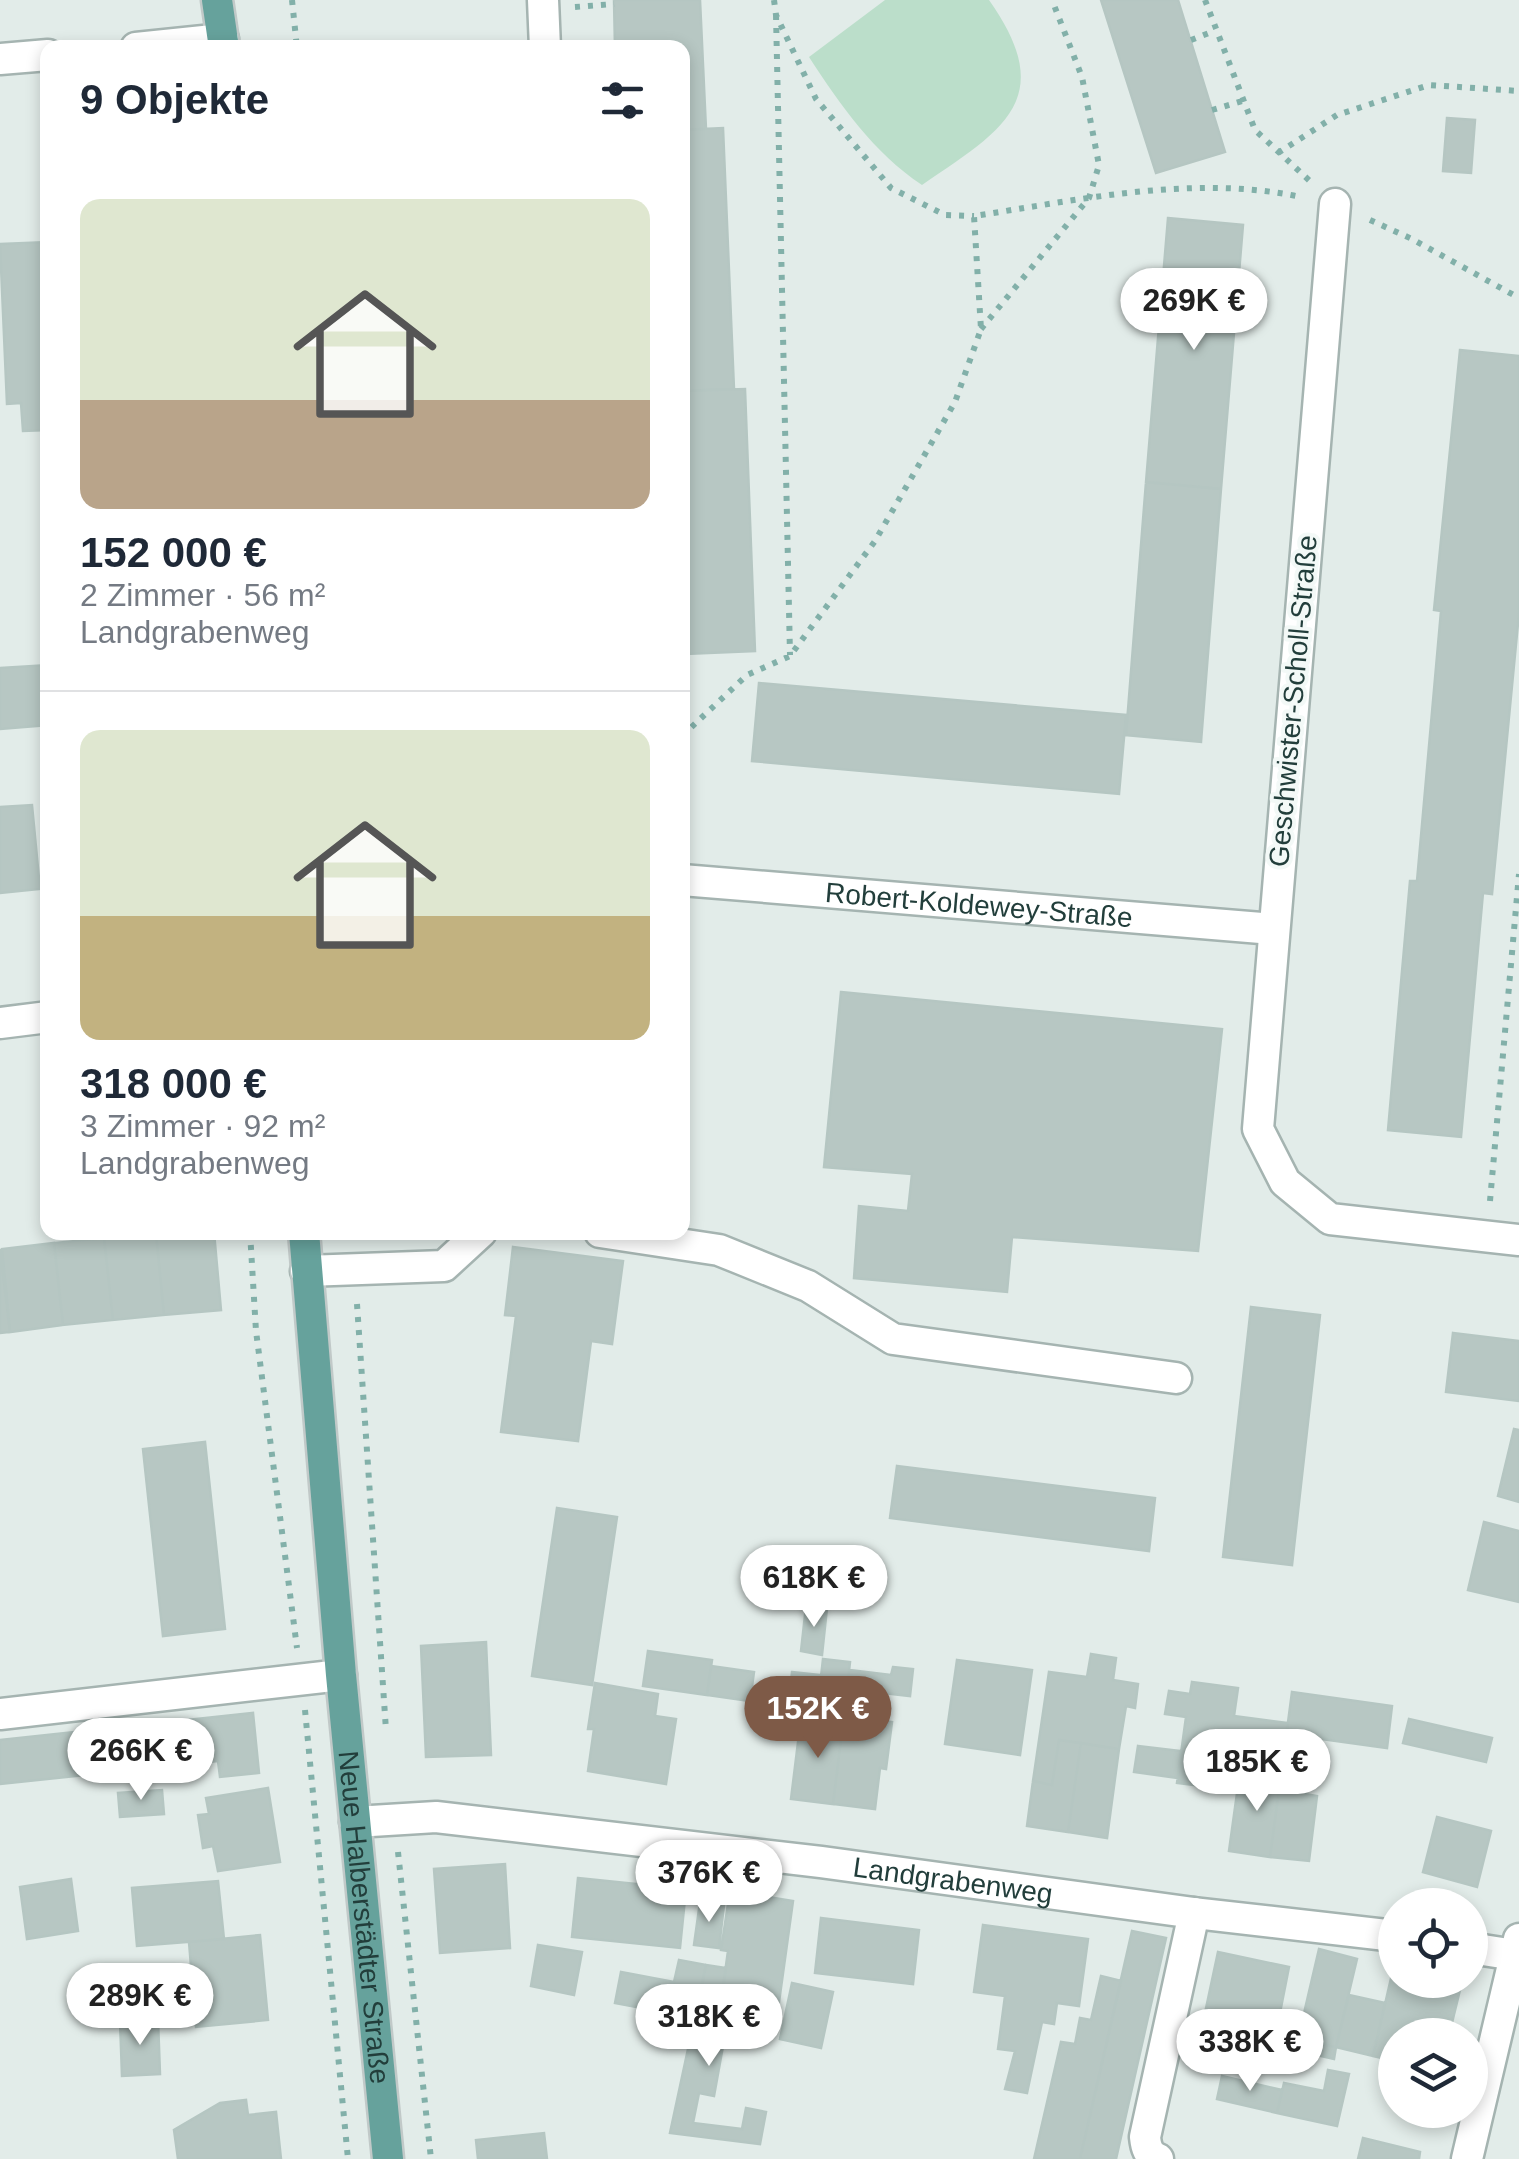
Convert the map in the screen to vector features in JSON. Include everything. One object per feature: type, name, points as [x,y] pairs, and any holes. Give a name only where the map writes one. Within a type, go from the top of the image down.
[{"type":"main road","points":[[217,0],[224,40]]},
{"type":"main road","name":"Neue Halberstädter Straße","points":[[304,1240],[388,2159]]},
{"type":"street","points":[[543,0],[546,40]]},
{"type":"street","points":[[0,59],[40,56]]},
{"type":"street","name":"Geschwister-Scholl-Straße","points":[[1336,204],[1258,1129],[1285,1182],[1330,1220],[1519,1240]]},
{"type":"street","name":"Robert-Koldewey-Straße","points":[[690,881],[1273,929]]},
{"type":"street","points":[[0,1023],[40,1019]]},
{"type":"street","points":[[306,1272],[444,1266],[472,1240]]},
{"type":"street","points":[[653,1240],[720,1250],[808,1286],[893,1339],[1176,1378]]},
{"type":"street","points":[[0,1714],[341,1675]]},
{"type":"street","name":"Landgrabenweg","points":[[355,1822],[436,1817],[1378,1934]]},
{"type":"street","points":[[1158,2159],[1146,2148],[1145,2137],[1194,1913]]},
{"type":"street","points":[[1467,2159],[1510,2014],[1517,1947],[1488,1948]]},
{"type":"path","points":[[292,0],[295,40]]},
{"type":"path","points":[[774,0],[790,656]]},
{"type":"path","points":[[690,729],[748,675],[790,656],[875,541],[955,402],[981,328],[1089,198],[1099,165],[1082,77],[1052,0]]},
{"type":"path","points":[[1205,0],[1254,130],[1336,204]]},
{"type":"path","points":[[776,15],[816,99],[891,188],[945,216],[974,216],[1089,198],[1174,190],[1268,190],[1336,204],[1412,238],[1519,298]]},
{"type":"path","points":[[1191,40],[1214,31]]},
{"type":"path","points":[[1278,153],[1336,115],[1429,85],[1519,91]]},
{"type":"path","points":[[1212,110],[1242,100]]},
{"type":"path","points":[[974,216],[981,328]]},
{"type":"path","points":[[1487,1237],[1519,874]]},
{"type":"path","points":[[355,1269],[386,1736]]},
{"type":"path","points":[[394,1819],[431,2159]]},
{"type":"green space","points":[[885,0],[989,0],[1010,34],[1019,63],[1020,88],[1012,109],[997,128],[922,185],[873,143],[809,57]]},
{"type":"building","points":[[614,0],[700,0],[706,129],[690,130],[690,40],[615,40]]},
{"type":"building","points":[[1101,0],[1178,0],[1225,152],[1156,173]]},
{"type":"building","points":[[1447,118],[1475,120],[1471,173],[1443,171]]},
{"type":"building","points":[[723,128],[734,389],[690,391],[690,130]]},
{"type":"building","points":[[1168,218],[1243,225],[1221,489],[1146,482]]},
{"type":"building","points":[[40,242],[40,430],[23,431],[21,403],[7,404],[0,244]]},
{"type":"building","points":[[1460,350],[1519,356],[1519,613],[1492,894],[1483,893],[1461,1137],[1388,1130],[1410,881],[1417,881],[1441,611],[1434,610]]},
{"type":"building","points":[[745,389],[755,651],[690,654],[690,391]]},
{"type":"building","points":[[1146,482],[1221,489],[1201,742],[1126,735]]},
{"type":"building","points":[[40,666],[40,726],[0,729],[0,668]]},
{"type":"building","points":[[759,683],[1126,715],[1119,794],[752,761]]},
{"type":"building","points":[[32,805],[40,889],[0,893],[0,807]]},
{"type":"building","points":[[841,992],[1222,1029],[1198,1251],[1012,1237],[1007,1292],[854,1278],[859,1206],[908,1211],[912,1174],[824,1167]]},
{"type":"building","points":[[104,1240],[157,1240],[164,1315],[113,1320]]},
{"type":"building","points":[[104,1240],[113,1320],[63,1325],[54,1243]]},
{"type":"building","points":[[157,1240],[215,1240],[221,1310],[164,1315]]},
{"type":"building","points":[[54,1243],[63,1325],[10,1332],[2,1249]]},
{"type":"building","points":[[513,1247],[623,1261],[612,1344],[591,1341],[578,1441],[501,1432],[516,1316],[505,1315]]},
{"type":"building","points":[[0,1249],[10,1332],[0,1333]]},
{"type":"building","points":[[1251,1307],[1320,1315],[1292,1565],[1223,1557]]},
{"type":"building","points":[[1453,1333],[1519,1341],[1519,1401],[1446,1392]]},
{"type":"building","points":[[1514,1429],[1519,1430],[1519,1502],[1498,1496]]},
{"type":"building","points":[[205,1442],[225,1629],[163,1636],[143,1449]]},
{"type":"building","points":[[897,1466],[1155,1498],[1149,1551],[890,1518]]},
{"type":"building","points":[[557,1508],[617,1517],[592,1685],[532,1676]]},
{"type":"building","points":[[1484,1522],[1519,1531],[1519,1602],[1468,1590]]},
{"type":"building","points":[[806,1606],[827,1608],[822,1655],[801,1651]]},
{"type":"building","points":[[486,1642],[491,1755],[426,1757],[421,1646]]},
{"type":"building","points":[[648,1651],[712,1660],[707,1695],[643,1686]]},
{"type":"building","points":[[1091,1654],[1116,1658],[1113,1680],[1138,1684],[1135,1708],[1126,1706],[1119,1749],[1059,1740],[1052,1785],[1033,1781],[1049,1672],[1087,1677]]},
{"type":"building","points":[[823,1659],[850,1662],[844,1716],[817,1713]]},
{"type":"building","points":[[957,1660],[1032,1670],[1020,1755],[945,1744]]},
{"type":"building","points":[[711,1666],[754,1672],[750,1701],[707,1695]]},
{"type":"building","points":[[893,1667],[913,1669],[910,1696],[847,1689],[849,1670],[891,1675]]},
{"type":"building","points":[[792,1672],[821,1675],[817,1713],[788,1709]]},
{"type":"building","points":[[1192,1682],[1238,1688],[1234,1716],[1288,1723],[1282,1768],[1259,1764],[1260,1758],[1216,1752],[1211,1787],[1177,1783],[1186,1717],[1165,1714],[1169,1691],[1190,1694]]},
{"type":"building","points":[[595,1683],[658,1694],[655,1716],[676,1719],[666,1784],[588,1771],[594,1729],[588,1729]]},
{"type":"building","points":[[1292,1692],[1392,1706],[1387,1748],[1307,1737],[1303,1770],[1282,1768]]},
{"type":"building","points":[[253,1713],[259,1773],[220,1777],[218,1761],[0,1784],[0,1740]]},
{"type":"building","points":[[817,1713],[844,1716],[833,1804],[791,1799],[799,1734],[814,1735]]},
{"type":"building","points":[[844,1716],[892,1722],[886,1769],[880,1768],[875,1809],[833,1804]]},
{"type":"building","points":[[1409,1719],[1492,1738],[1486,1762],[1403,1743]]},
{"type":"building","points":[[1059,1740],[1081,1743],[1068,1832],[1027,1826],[1033,1781],[1052,1785]]},
{"type":"building","points":[[1081,1743],[1119,1749],[1107,1838],[1068,1832]]},
{"type":"building","points":[[1138,1746],[1181,1751],[1178,1778],[1134,1772]]},
{"type":"building","points":[[1259,1764],[1282,1768],[1270,1857],[1229,1851],[1238,1786],[1256,1788]]},
{"type":"building","points":[[1282,1768],[1303,1770],[1299,1793],[1317,1796],[1309,1861],[1270,1857]]},
{"type":"building","points":[[268,1788],[280,1862],[218,1871],[213,1846],[203,1848],[198,1815],[209,1814],[206,1798]]},
{"type":"building","points":[[162,1790],[164,1814],[120,1817],[118,1793]]},
{"type":"building","points":[[1437,1817],[1491,1831],[1477,1887],[1423,1872]]},
{"type":"building","points":[[505,1864],[510,1948],[440,1953],[434,1869]]},
{"type":"building","points":[[578,1878],[686,1889],[680,1948],[572,1937]]},
{"type":"building","points":[[71,1879],[78,1931],[27,1939],[20,1887]]},
{"type":"building","points":[[218,1881],[224,1939],[137,1946],[132,1888]]},
{"type":"building","points":[[730,1891],[793,1901],[775,2031],[718,2023],[728,1951],[721,1950]]},
{"type":"building","points":[[700,1902],[724,1905],[719,1948],[694,1945]]},
{"type":"building","points":[[821,1918],[919,1930],[913,1984],[815,1973]]},
{"type":"building","points":[[983,1925],[1088,1939],[1079,2006],[1057,2003],[1054,2024],[1042,2022],[1027,2093],[1005,2089],[1015,2051],[998,2049],[1005,1996],[974,1992]]},
{"type":"building","points":[[1132,1931],[1166,1938],[1116,2159],[1080,2159]]},
{"type":"building","points":[[260,1935],[268,2020],[196,2027],[189,1942]]},
{"type":"building","points":[[538,1945],[582,1952],[574,1995],[531,1986]]},
{"type":"building","points":[[1319,1949],[1357,1959],[1336,2047],[1298,2039]]},
{"type":"building","points":[[1218,1952],[1289,1967],[1277,2028],[1205,2013]]},
{"type":"building","points":[[679,1960],[706,1965],[692,2038],[670,2034],[674,2014],[615,2003],[621,1972],[674,1982]]},
{"type":"building","points":[[706,1965],[726,1968],[718,2023],[727,2024],[714,2096],[699,2093],[693,2123],[742,2129],[746,2108],[766,2112],[760,2144],[670,2133]]},
{"type":"building","points":[[1101,1976],[1121,1981],[1080,2159],[1034,2159],[1061,2042],[1075,2044],[1080,2018],[1091,2020]]},
{"type":"building","points":[[792,1983],[833,1992],[821,2048],[780,2039]]},
{"type":"building","points":[[1349,1995],[1385,2003],[1382,2018],[1378,2018],[1373,2056],[1336,2047]]},
{"type":"building","points":[[1386,1998],[1458,1998],[1453,2018],[1382,2018]]},
{"type":"building","points":[[158,2019],[160,2074],[122,2076],[120,2021]]},
{"type":"building","points":[[1298,2039],[1336,2047],[1334,2059],[1295,2050]]},
{"type":"building","points":[[1328,2070],[1349,2074],[1337,2126],[1277,2113],[1284,2083],[1324,2091]]},
{"type":"building","points":[[1222,2076],[1282,2090],[1277,2113],[1217,2099]]},
{"type":"building","points":[[246,2100],[248,2115],[276,2112],[281,2159],[178,2159],[174,2130],[220,2103]]},
{"type":"building","points":[[544,2133],[547,2159],[478,2159],[476,2140]]},
{"type":"building","points":[[1363,2138],[1420,2152],[1419,2159],[1358,2159]]}]
